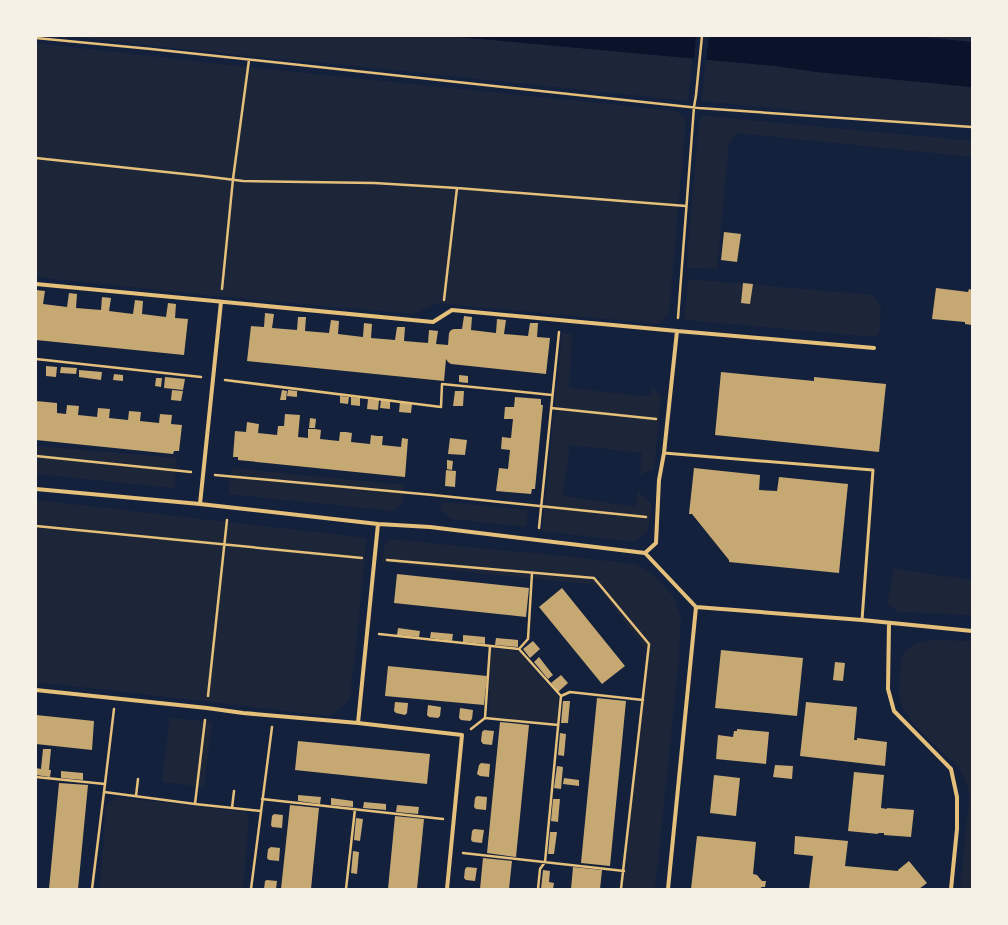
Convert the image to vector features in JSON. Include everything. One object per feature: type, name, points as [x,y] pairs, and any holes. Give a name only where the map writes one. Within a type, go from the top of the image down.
[{"type":"street","points":[[36,284],[433,322],[452,310],[874,348]]},
{"type":"street","points":[[200,504],[221,302]]},
{"type":"street","points":[[645,553],[656,544],[659,480],[664,453],[677,331]]},
{"type":"street","points":[[36,489],[200,504],[378,524],[430,527],[645,553],[696,607],[862,620],[972,631]]},
{"type":"street","points":[[358,722],[378,524]]},
{"type":"street","points":[[668,889],[696,607]]},
{"type":"street","points":[[889,623],[888,689],[894,711],[951,769],[958,797],[957,829],[951,889]]},
{"type":"street","points":[[36,690],[243,713],[358,722],[462,735],[447,889]]},
{"type":"lane","points":[[664,453],[873,470],[862,620]]},
{"type":"path","points":[[677,331],[694,107],[702,36]]},
{"type":"path","points":[[36,38],[694,107],[972,127]]},
{"type":"path","points":[[221,302],[233,179],[248,60]]},
{"type":"path","points":[[36,158],[243,181],[374,183],[686,206]]},
{"type":"path","points":[[442,317],[457,188]]},
{"type":"path","points":[[538,540],[560,320]]},
{"type":"path","points":[[36,359],[441,407],[442,384],[552,395]]},
{"type":"path","points":[[551,408],[667,420]]},
{"type":"path","points":[[36,456],[657,518]]},
{"type":"path","points":[[195,804],[207,708],[228,507]]},
{"type":"path","points":[[36,526],[374,559],[594,578],[649,644],[622,889]]},
{"type":"path","points":[[519,649],[528,639],[532,572]]},
{"type":"path","points":[[366,633],[519,649],[561,696],[545,862],[540,869],[538,889]]},
{"type":"path","points":[[490,646],[485,718],[558,725]]},
{"type":"path","points":[[561,696],[570,692],[643,700]]},
{"type":"path","points":[[92,889],[115,699]]},
{"type":"path","points":[[251,889],[274,715]]},
{"type":"path","points":[[36,777],[105,784]]},
{"type":"path","points":[[136,796],[138,779]]},
{"type":"path","points":[[232,808],[234,791]]},
{"type":"path","points":[[104,792],[261,811]]},
{"type":"path","points":[[262,799],[454,820]]},
{"type":"path","points":[[346,889],[355,809]]},
{"type":"path","points":[[451,851],[624,871]]},
{"type":"shaded area","points":[[65,36],[448,36],[692,58],[688,101]]},
{"type":"shaded area","points":[[448,36],[913,36],[972,42],[972,87],[817,72],[775,66]]},
{"type":"shaded area","points":[[913,36],[972,36],[972,42]]},
{"type":"shaded area","points":[[36,43],[256,68],[677,111],[686,119],[669,313],[660,324],[436,303],[414,314],[206,295],[36,277]]},
{"type":"shaded area","points":[[706,59],[817,72],[972,87],[972,128],[702,101]]},
{"type":"shaded area","points":[[703,115],[972,141],[972,157],[737,133],[729,142],[717,269],[687,268],[699,121]]},
{"type":"shaded area","points":[[688,279],[872,295],[881,307],[880,329],[876,337],[684,320]]},
{"type":"shaded area","points":[[562,333],[572,334],[569,388],[651,397],[652,387],[661,397],[654,469],[640,475],[642,453],[570,445],[563,496],[636,507],[638,491],[652,505],[647,532],[635,542],[542,531]]},
{"type":"shaded area","points":[[36,446],[177,458],[174,488],[36,474]]},
{"type":"shaded area","points":[[232,468],[404,485],[402,504],[394,511],[228,494]]},
{"type":"shaded area","points":[[37,500],[367,538],[350,699],[331,716],[36,682]]},
{"type":"shaded area","points":[[442,502],[528,510],[526,527],[452,519],[441,510]]},
{"type":"shaded area","points":[[390,539],[635,564],[652,574],[673,596],[681,618],[678,668],[655,889],[623,889],[646,650],[597,585],[382,562],[385,544]]},
{"type":"shaded area","points":[[894,569],[972,580],[972,615],[899,612],[887,604]]},
{"type":"shaded area","points":[[933,640],[972,641],[972,889],[960,889],[969,798],[967,785],[960,768],[931,742],[913,723],[902,706],[899,695],[901,661],[903,653],[915,644]]},
{"type":"shaded area","points":[[490,648],[519,651],[559,698],[556,724],[489,717]]},
{"type":"shaded area","points":[[170,718],[212,722],[204,787],[162,782]]},
{"type":"shaded area","points":[[116,797],[245,812],[249,818],[243,889],[100,889],[106,806]]},
{"type":"pier","points":[[696,36],[709,36],[706,61],[694,60]]},
{"type":"building","points":[[724,232],[741,234],[737,262],[721,260]]},
{"type":"building","points":[[743,283],[753,284],[750,304],[741,303]]},
{"type":"building","points":[[936,288],[968,292],[969,289],[972,290],[972,325],[965,324],[965,322],[932,319]]},
{"type":"building","points":[[36,290],[45,291],[43,304],[67,307],[69,293],[77,294],[76,308],[101,310],[102,297],[111,298],[109,311],[133,314],[135,300],[143,301],[142,314],[166,317],[168,303],[176,304],[175,318],[188,319],[184,355],[36,340]]},
{"type":"building","points":[[265,313],[274,314],[272,328],[297,330],[298,317],[306,317],[305,331],[329,333],[331,320],[339,321],[338,334],[363,337],[364,323],[372,324],[371,338],[395,340],[397,327],[405,327],[404,341],[428,343],[429,330],[438,331],[436,344],[448,345],[449,333],[454,329],[462,329],[464,316],[472,317],[471,330],[496,333],[497,319],[506,320],[504,334],[528,336],[530,323],[538,323],[537,337],[550,338],[546,374],[451,364],[446,359],[444,381],[247,361],[251,326],[264,327]]},
{"type":"building","points":[[46,366],[57,367],[56,377],[46,376]]},
{"type":"building","points":[[61,367],[77,368],[76,374],[60,373]]},
{"type":"building","points":[[79,370],[102,372],[101,380],[79,377]]},
{"type":"building","points":[[721,372],[814,381],[814,377],[886,384],[879,452],[715,435]]},
{"type":"building","points":[[114,374],[123,375],[123,381],[113,380]]},
{"type":"building","points":[[459,375],[468,376],[468,383],[459,382]]},
{"type":"building","points":[[165,377],[185,379],[183,390],[164,388]]},
{"type":"building","points":[[156,378],[162,378],[161,387],[155,386]]},
{"type":"building","points":[[172,390],[183,391],[181,401],[171,400]]},
{"type":"building","points":[[282,390],[287,391],[286,400],[280,400]]},
{"type":"building","points":[[288,390],[297,391],[297,397],[287,396]]},
{"type":"building","points":[[455,391],[464,391],[463,406],[453,406]]},
{"type":"building","points":[[340,396],[349,397],[348,404],[340,403]]},
{"type":"building","points":[[351,397],[360,398],[360,406],[351,405]]},
{"type":"building","points":[[515,397],[541,399],[541,405],[543,405],[535,489],[532,489],[531,494],[496,491],[499,468],[508,469],[510,450],[501,449],[502,437],[511,438],[513,419],[504,419],[505,407],[514,407]]},
{"type":"building","points":[[368,399],[379,400],[378,410],[367,409]]},
{"type":"building","points":[[381,400],[390,401],[390,409],[380,408]]},
{"type":"building","points":[[36,401],[57,403],[57,413],[66,414],[67,405],[79,406],[78,415],[97,417],[98,408],[110,409],[109,418],[128,420],[129,411],[141,412],[140,421],[159,423],[160,414],[172,415],[171,424],[182,425],[179,451],[174,451],[173,454],[36,440]]},
{"type":"building","points":[[400,402],[412,404],[411,413],[399,412]]},
{"type":"building","points":[[285,414],[300,415],[298,437],[308,438],[308,429],[315,429],[321,430],[320,439],[339,441],[340,432],[346,432],[352,433],[351,442],[370,444],[371,435],[383,436],[382,445],[401,447],[402,438],[408,439],[405,477],[238,460],[238,457],[233,457],[235,431],[246,432],[247,422],[259,424],[258,433],[277,435],[278,426],[284,426]]},
{"type":"building","points":[[310,418],[316,419],[315,428],[309,428]]},
{"type":"building","points":[[450,438],[467,440],[465,455],[448,454]]},
{"type":"building","points":[[447,460],[453,461],[452,470],[447,469]]},
{"type":"building","points":[[694,468],[760,475],[759,490],[777,491],[779,477],[848,484],[839,573],[729,562],[729,560],[692,514],[689,514]]},
{"type":"building","points":[[446,470],[456,471],[455,487],[445,486]]},
{"type":"building","points":[[397,574],[529,588],[526,617],[394,603]]},
{"type":"building","points":[[562,588],[625,666],[602,684],[539,607]]},
{"type":"building","points":[[398,628],[420,631],[419,637],[397,635]]},
{"type":"building","points":[[431,632],[453,634],[452,641],[430,638]]},
{"type":"building","points":[[463,635],[485,637],[485,644],[463,642]]},
{"type":"building","points":[[496,638],[518,640],[518,647],[495,645]]},
{"type":"building","points":[[533,641],[540,649],[530,658],[523,649]]},
{"type":"building","points":[[721,650],[803,658],[797,716],[715,708]]},
{"type":"building","points":[[539,657],[553,675],[548,679],[534,662]]},
{"type":"building","points":[[835,662],[845,663],[843,681],[833,680]]},
{"type":"building","points":[[388,666],[487,676],[484,705],[385,696]]},
{"type":"building","points":[[561,675],[568,683],[558,692],[551,683]]},
{"type":"building","points":[[597,698],[626,701],[610,866],[581,863]]},
{"type":"building","points":[[563,701],[570,701],[568,723],[561,723]]},
{"type":"building","points":[[395,702],[408,703],[407,713],[405,715],[394,711]]},
{"type":"building","points":[[806,702],[857,707],[854,740],[857,740],[857,738],[887,742],[885,766],[800,756]]},
{"type":"building","points":[[428,705],[441,707],[440,716],[438,718],[429,717],[427,715]]},
{"type":"building","points":[[460,708],[473,710],[472,719],[470,721],[461,720],[459,718]]},
{"type":"building","points":[[36,715],[94,721],[92,750],[36,744]]},
{"type":"building","points":[[500,722],[529,725],[516,857],[487,853]]},
{"type":"building","points":[[737,729],[769,732],[766,764],[716,759],[718,735],[733,737],[734,731],[737,731]]},
{"type":"building","points":[[484,730],[494,731],[492,745],[483,744],[481,741],[482,732]]},
{"type":"building","points":[[560,733],[566,734],[564,756],[558,755]]},
{"type":"building","points":[[298,741],[430,754],[427,784],[295,770]]},
{"type":"building","points":[[43,749],[51,749],[49,770],[51,770],[50,777],[36,775],[36,768],[41,769]]},
{"type":"building","points":[[481,763],[490,764],[489,777],[480,776],[477,774]]},
{"type":"building","points":[[775,765],[793,766],[792,779],[773,777]]},
{"type":"building","points":[[557,766],[563,767],[561,789],[554,788]]},
{"type":"building","points":[[61,771],[83,773],[83,780],[61,778]]},
{"type":"building","points":[[854,772],[884,775],[881,808],[914,810],[911,837],[884,835],[884,833],[878,834],[848,831]]},
{"type":"building","points":[[714,775],[740,778],[736,816],[710,813]]},
{"type":"building","points":[[564,778],[579,780],[579,786],[563,784]]},
{"type":"building","points":[[59,783],[88,785],[78,889],[49,889]]},
{"type":"building","points":[[298,795],[321,797],[320,804],[298,801]]},
{"type":"building","points":[[477,796],[487,797],[486,810],[476,809],[474,807],[475,798]]},
{"type":"building","points":[[331,798],[353,801],[353,807],[331,805]]},
{"type":"building","points":[[553,799],[560,799],[558,822],[551,821]]},
{"type":"building","points":[[364,802],[386,804],[386,810],[363,808]]},
{"type":"building","points":[[290,805],[319,808],[311,889],[281,889]]},
{"type":"building","points":[[397,805],[419,807],[418,814],[396,812]]},
{"type":"building","points":[[274,814],[283,815],[282,828],[272,827],[272,816]]},
{"type":"building","points":[[395,816],[424,819],[417,889],[388,889]]},
{"type":"building","points":[[356,818],[363,819],[360,841],[354,840]]},
{"type":"building","points":[[474,829],[484,830],[482,843],[473,842],[471,840],[472,831]]},
{"type":"building","points":[[550,832],[557,832],[554,854],[548,854]]},
{"type":"building","points":[[697,836],[756,842],[753,874],[757,875],[762,881],[766,881],[765,887],[759,889],[691,889]]},
{"type":"building","points":[[795,836],[848,841],[845,866],[898,871],[909,861],[927,883],[919,889],[809,889],[813,856],[794,854]]},
{"type":"building","points":[[271,847],[280,848],[279,861],[269,860],[267,858],[268,849]]},
{"type":"building","points":[[353,851],[359,852],[357,874],[351,873]]},
{"type":"building","points":[[483,858],[512,861],[509,889],[480,889]]},
{"type":"building","points":[[467,867],[477,868],[475,881],[466,880],[464,878],[465,869]]},
{"type":"building","points":[[573,867],[602,870],[600,889],[571,889]]},
{"type":"building","points":[[543,870],[550,871],[549,882],[554,883],[553,889],[541,889]]},
{"type":"building","points":[[265,881],[277,881],[276,889],[264,889]]}]
